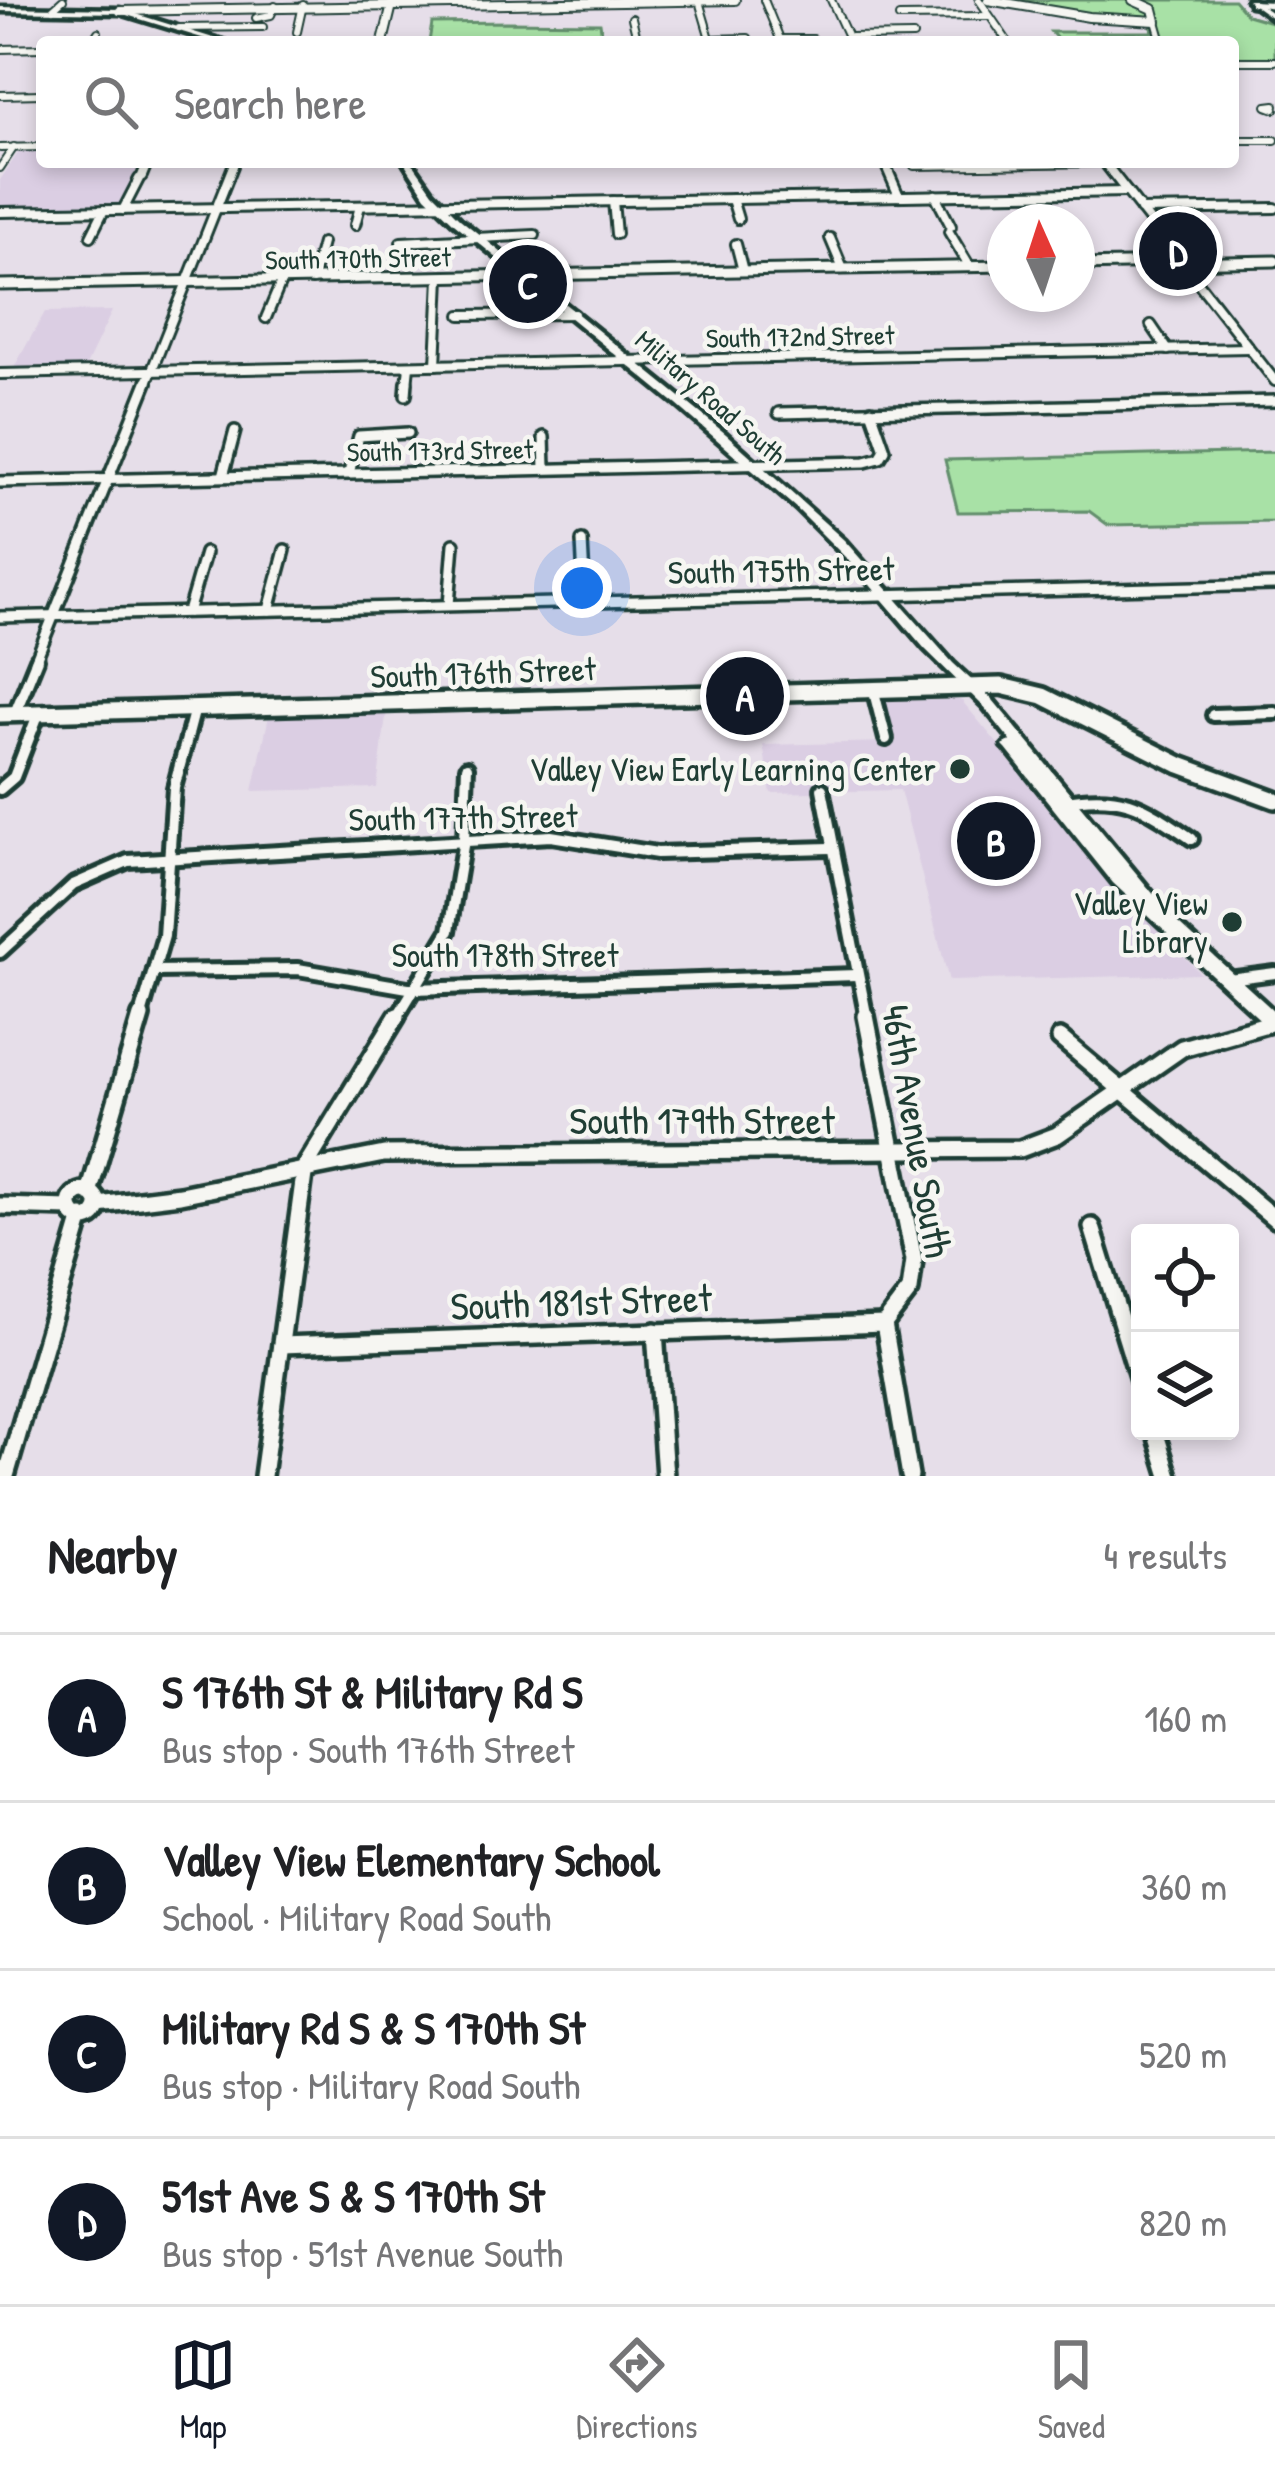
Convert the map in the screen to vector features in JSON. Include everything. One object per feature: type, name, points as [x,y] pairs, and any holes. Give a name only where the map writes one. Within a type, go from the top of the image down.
[{"type":"highway","points":[[1251,1],[1275,5]]},
{"type":"highway","points":[[1263,11],[1275,5]]},
{"type":"main road","points":[[1251,1],[1275,18]]},
{"type":"main road","points":[[0,9],[120,11],[204,36]]},
{"type":"main road","name":"Military Road South","points":[[412,168],[438,205],[574,314],[835,538],[890,594],[967,686],[988,703],[1119,879],[1274,1022]]},
{"type":"street","points":[[53,8],[63,0]]},
{"type":"street","points":[[120,11],[392,2],[735,0]]},
{"type":"street","points":[[764,0],[779,36]]},
{"type":"street","points":[[831,0],[848,36]]},
{"type":"street","points":[[1003,36],[988,16],[984,0],[1156,22]]},
{"type":"street","points":[[1132,0],[1153,9],[1160,36]]},
{"type":"street","points":[[699,1],[710,36]]},
{"type":"street","points":[[384,36],[392,2]]},
{"type":"street","points":[[634,2],[640,25]]},
{"type":"street","points":[[297,32],[303,5]]},
{"type":"street","points":[[332,20],[338,5]]},
{"type":"street","points":[[256,18],[271,16],[275,6]]},
{"type":"street","points":[[899,17],[988,16]]},
{"type":"street","points":[[632,18],[636,36]]},
{"type":"street","points":[[179,28],[263,27]]},
{"type":"street","points":[[96,36],[98,32]]},
{"type":"street","points":[[0,49],[36,48]]},
{"type":"street","points":[[1239,61],[1272,64]]},
{"type":"street","points":[[0,95],[36,94]]},
{"type":"street","points":[[1239,140],[1275,140]]},
{"type":"street","points":[[0,168],[14,147]]},
{"type":"street","points":[[0,148],[36,147]]},
{"type":"street","points":[[123,210],[145,168]]},
{"type":"street","points":[[8,714],[54,616],[233,168]]},
{"type":"street","points":[[887,168],[899,196]]},
{"type":"street","points":[[1108,168],[1275,382]]},
{"type":"street","points":[[0,212],[1126,192]]},
{"type":"street","points":[[935,195],[970,267]]},
{"type":"street","points":[[732,199],[738,219]]},
{"type":"street","points":[[614,201],[616,234]]},
{"type":"street","points":[[356,225],[360,206]]},
{"type":"street","points":[[1141,210],[1275,208]]},
{"type":"street","points":[[91,236],[104,210]]},
{"type":"street","points":[[401,242],[535,235]]},
{"type":"street","points":[[830,238],[842,269]]},
{"type":"street","points":[[312,280],[322,243]]},
{"type":"street","points":[[736,244],[743,271]]},
{"type":"street","points":[[1095,265],[1275,261]]},
{"type":"street","name":"South 170th Street","points":[[0,285],[987,267]]},
{"type":"street","points":[[436,365],[440,277]]},
{"type":"street","points":[[266,318],[282,280]]},
{"type":"street","points":[[461,315],[574,314]]},
{"type":"street","points":[[1151,325],[1168,350]]},
{"type":"street","name":"South 172nd Street","points":[[4,374],[1248,348]]},
{"type":"street","points":[[406,395],[409,366]]},
{"type":"street","points":[[0,386],[4,374]]},
{"type":"street","points":[[778,412],[1275,401]]},
{"type":"street","name":"South 173rd Street","points":[[0,482],[880,458],[886,450],[871,410]]},
{"type":"street","points":[[223,476],[235,431]]},
{"type":"street","points":[[349,473],[358,436],[408,433]]},
{"type":"street","points":[[544,437],[544,468]]},
{"type":"street","points":[[582,542],[585,601]]},
{"type":"street","points":[[449,604],[454,544]]},
{"type":"street","points":[[269,610],[285,550]]},
{"type":"street","points":[[188,612],[205,553]]},
{"type":"street","name":"South 175th Street","points":[[0,617],[1275,585]]},
{"type":"street","points":[[967,686],[1001,686],[1043,696],[1180,766],[1275,800]]},
{"type":"street","name":"South 176th Street","points":[[8,714],[967,686]]},
{"type":"street","points":[[873,688],[886,740]]},
{"type":"street","points":[[0,1206],[75,1213],[94,1199],[164,936],[174,788],[195,708]]},
{"type":"street","points":[[0,790],[14,777],[40,712]]},
{"type":"street","points":[[1214,716],[1275,713]]},
{"type":"street","points":[[263,1476],[305,1167],[455,915],[467,766]]},
{"type":"street","name":"46th Avenue South","points":[[822,789],[914,1260],[910,1290],[884,1324]]},
{"type":"street","points":[[1064,801],[1100,793],[1122,796],[1192,839]]},
{"type":"street","name":"South 177th Street","points":[[0,952],[82,876],[128,861],[551,836],[657,854],[830,848]]},
{"type":"street","name":"South 178th Street","points":[[154,971],[298,969],[414,989],[856,975]]},
{"type":"street","points":[[1229,979],[1275,974]]},
{"type":"street","name":"South 179th Street","points":[[94,1199],[180,1195],[384,1154],[890,1152],[1041,1144],[1182,1048],[1274,1022]]},
{"type":"street","points":[[1060,1038],[1275,1219]]},
{"type":"street","points":[[6,1476],[75,1213],[75,1197],[94,1199]]},
{"type":"street","points":[[1092,1227],[1131,1354]]},
{"type":"street","points":[[884,1324],[910,1476]]},
{"type":"street","name":"South 181st Street","points":[[280,1346],[884,1324]]},
{"type":"street","points":[[656,1331],[664,1476]]},
{"type":"street","points":[[1158,1440],[1169,1476]]},
{"type":"shaded area","points":[[36,149],[36,168],[143,168],[123,207],[0,209],[0,180],[20,150]]},
{"type":"shaded area","points":[[112,311],[84,370],[12,371],[45,312]]},
{"type":"shaded area","points":[[935,693],[962,701],[1119,889],[1201,974],[949,981],[900,790],[771,793],[763,745],[888,742],[877,694]]},
{"type":"shaded area","points":[[387,708],[377,788],[253,791],[270,711]]},
{"type":"green space","points":[[1001,0],[1234,0],[1247,15],[1275,23],[1275,59],[1239,59],[1239,36],[1055,36],[1051,32],[1153,32],[1150,19],[1085,15]]},
{"type":"green space","points":[[432,23],[600,23],[602,36],[430,36]]},
{"type":"green space","points":[[1275,452],[1275,522],[1108,525],[1089,511],[958,512],[945,460]]},
{"type":"place","name":"51st Ave S & S 170th St","points":[[1178,251]]},
{"type":"place","name":"Military Rd S & S 170th St","points":[[528,284]]},
{"type":"place","name":"S 176th St & Military Rd S","points":[[745,696]]},
{"type":"place","name":"Valley View Early Learning Center","points":[[960,769]]},
{"type":"place","name":"Valley View Elementary School","points":[[996,841]]},
{"type":"place","name":"Valley View Library","points":[[1232,922]]}]
